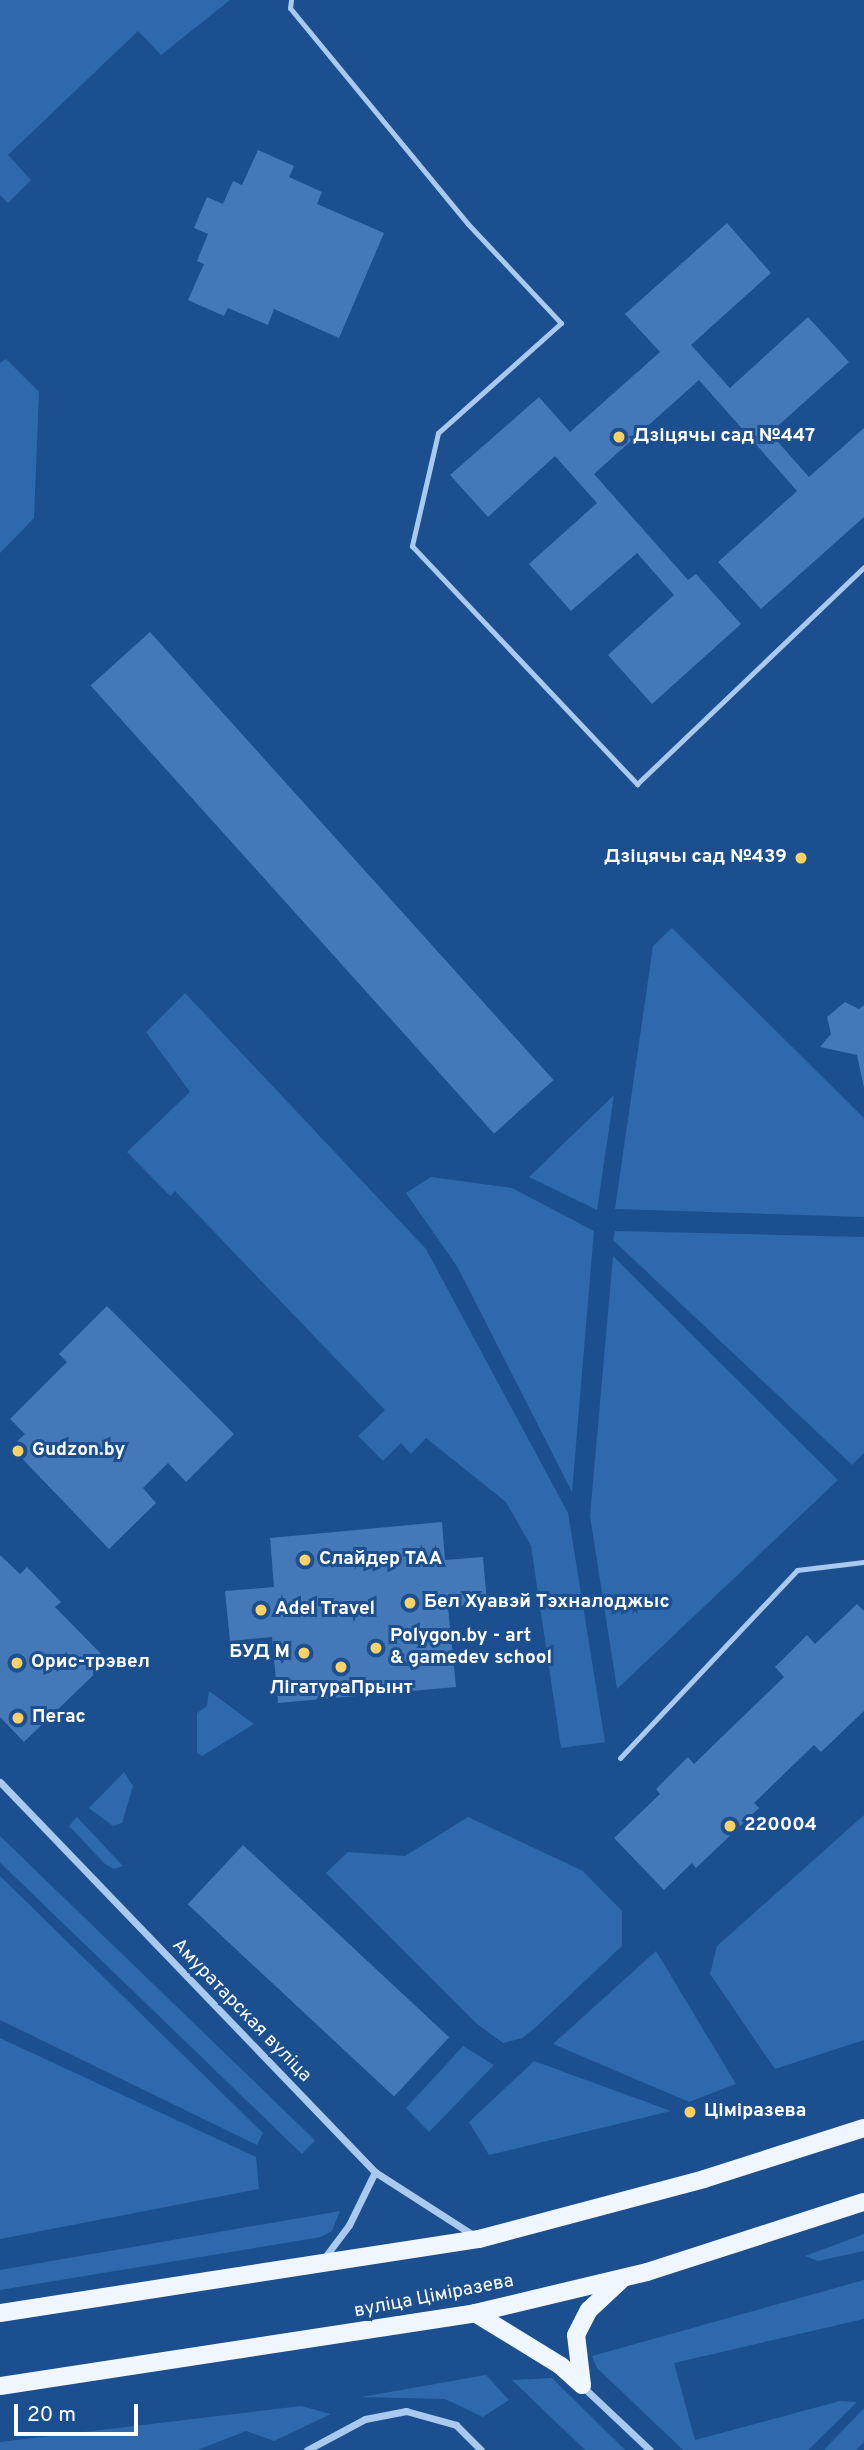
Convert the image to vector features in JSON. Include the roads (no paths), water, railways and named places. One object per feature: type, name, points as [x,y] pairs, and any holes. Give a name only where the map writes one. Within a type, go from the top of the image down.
[{"type":"main road","points":[[0,2313],[478,2239],[678,2186],[864,2128]]},
{"type":"main road","name":"вуліца Ціміразева","points":[[0,2386],[475,2313],[622,2278],[745,2244],[864,2202]]},
{"type":"main road","points":[[582,2385],[576,2335],[589,2310],[622,2278]]},
{"type":"main road","points":[[475,2313],[561,2366],[582,2385]]},
{"type":"street","name":"Амуратарская вуліца","points":[[0,1783],[375,2172],[478,2239]]},
{"type":"street","points":[[322,2262],[349,2225],[375,2172]]},
{"type":"street","points":[[582,2385],[650,2450]]},
{"type":"street","points":[[307,2450],[365,2419],[406,2411],[456,2425],[481,2450]]},
{"type":"lane","points":[[292,0],[290,8],[460,214],[561,323],[438,433],[412,546],[637,784],[864,567]]},
{"type":"lane","points":[[620,1758],[797,1570],[864,1562]]},
{"type":"place","name":"Дзіцячы сад №447","points":[[619,437]]},
{"type":"place","name":"Дзіцячы сад №439","points":[[801,858]]},
{"type":"place","name":"Gudzon.by","points":[[18,1451]]},
{"type":"place","name":"Слайдер ТАА","points":[[305,1560]]},
{"type":"place","name":"Бел Хуавэй Тэхналоджыс","points":[[410,1603]]},
{"type":"place","name":"Adel Travel","points":[[261,1610]]},
{"type":"place","name":"Polygon.by - art & gamedev school","points":[[376,1648]]},
{"type":"place","name":"БУД М","points":[[304,1653]]},
{"type":"place","name":"Орис-трэвел","points":[[17,1663]]},
{"type":"place","name":"ЛігатураПрынт","points":[[341,1667]]},
{"type":"place","name":"Пегас","points":[[18,1718]]},
{"type":"place","name":"220004","points":[[730,1826]]},
{"type":"place","name":"Ціміразева","points":[[690,2112]]}]
